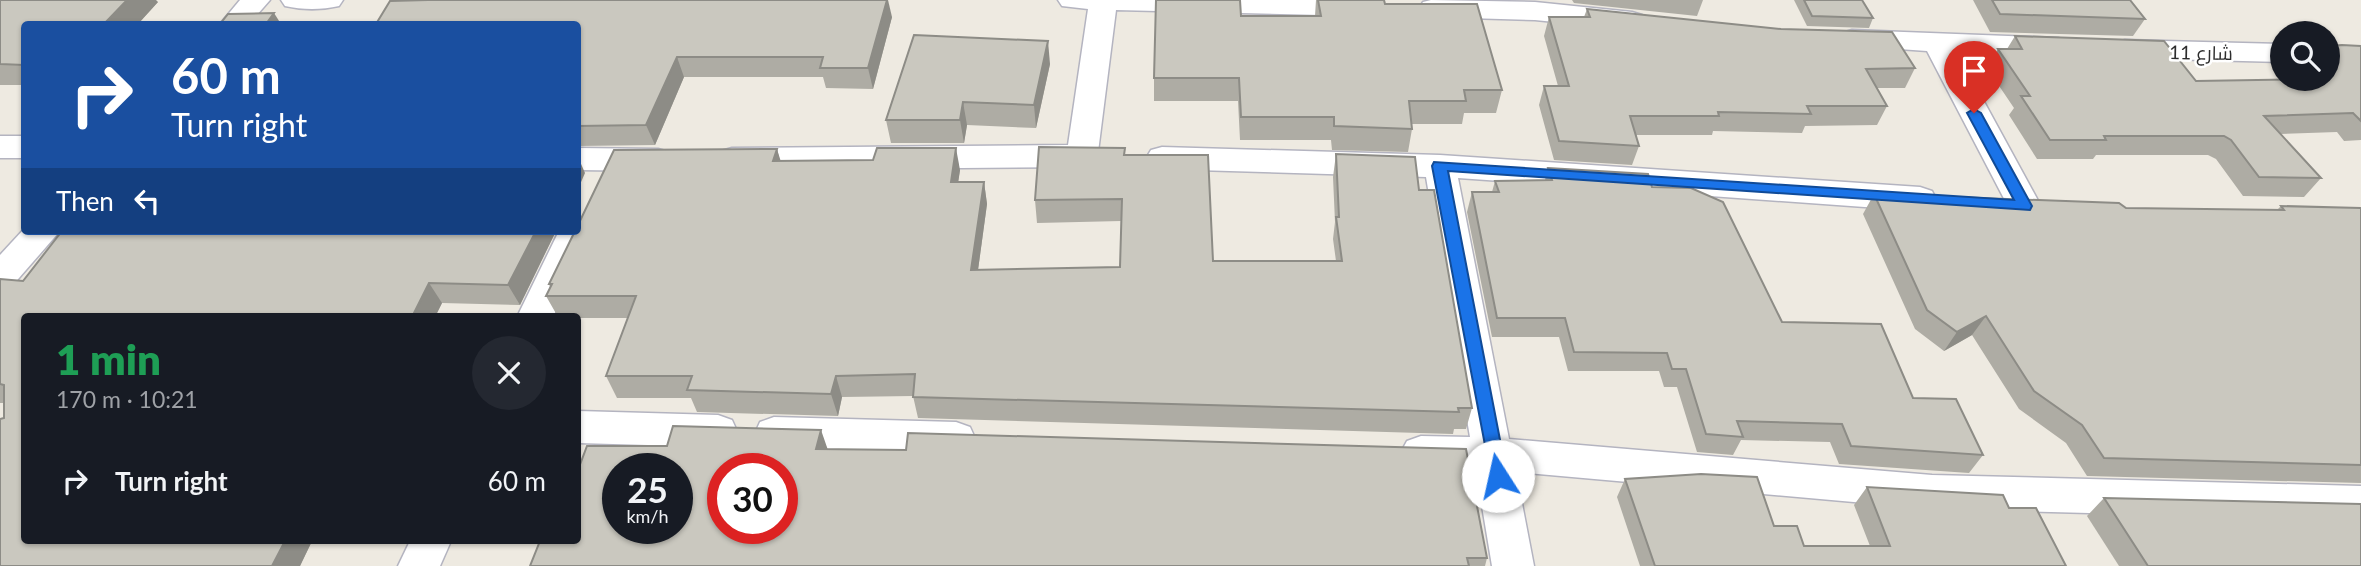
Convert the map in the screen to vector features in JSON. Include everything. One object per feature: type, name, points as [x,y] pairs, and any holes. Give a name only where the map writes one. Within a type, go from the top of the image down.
[{"type":"street","points":[[237,21],[256,0]]},
{"type":"street","points":[[295,0],[329,0]]},
{"type":"street","points":[[1072,0],[1244,2],[1404,8],[1533,6],[1654,24]]},
{"type":"street","points":[[1103,1],[1110,157]]},
{"type":"street","name":"شارع 11","points":[[1828,38],[2270,54]]},
{"type":"street","points":[[581,159],[1110,157],[1440,166],[2038,207],[1937,43]]},
{"type":"street","points":[[0,147],[21,147]]},
{"type":"street","points":[[584,215],[610,160]]},
{"type":"street","points":[[1440,166],[1513,566]]},
{"type":"street","points":[[0,277],[39,235]]},
{"type":"street","points":[[537,313],[574,235]]},
{"type":"street","points":[[581,427],[994,439]]},
{"type":"street","points":[[1383,451],[1494,454],[1932,492],[2361,503]]},
{"type":"street","points":[[419,566],[429,544]]},
{"type":"building","points":[[0,0],[127,0],[107,21],[21,21],[21,65],[0,64]]},
{"type":"building","points":[[887,0],[868,68],[820,68],[823,57],[677,57],[646,125],[581,126],[581,21],[378,21],[390,1]]},
{"type":"building","points":[[1156,0],[1240,0],[1241,16],[1321,16],[1318,0],[1384,0],[1385,4],[1477,4],[1502,90],[1464,90],[1466,101],[1409,101],[1412,129],[1334,126],[1334,117],[1241,117],[1239,78],[1154,78]]},
{"type":"building","points":[[1804,0],[1862,0],[1873,18],[1812,16]]},
{"type":"building","points":[[1992,0],[2130,0],[2145,19],[2000,14]]},
{"type":"building","points":[[1587,9],[1781,29],[1892,32],[1915,68],[1866,69],[1887,106],[1807,106],[1811,114],[1718,112],[1719,116],[1630,116],[1639,146],[1559,141],[1544,86],[1569,86],[1549,17],[1590,17]]},
{"type":"building","points":[[274,13],[268,21],[222,21],[228,14]]},
{"type":"building","points":[[914,35],[1048,41],[1034,105],[963,102],[960,120],[886,120]]},
{"type":"building","points":[[2015,36],[2164,41],[2196,81],[2270,80],[2270,91],[2340,91],[2340,45],[2361,46],[2361,121],[2353,113],[2264,116],[2321,178],[2259,177],[2231,140],[2224,136],[2104,136],[2106,140],[2050,140],[2021,96],[2030,96],[1998,49],[2022,49]]},
{"type":"building","points":[[1039,147],[1125,148],[1124,155],[1208,155],[1213,261],[1342,261],[1336,217],[1339,217],[1336,154],[1415,157],[1419,190],[1434,190],[1472,408],[1458,408],[1459,412],[913,397],[915,374],[836,376],[831,394],[687,390],[692,376],[606,376],[636,296],[546,296],[552,284],[549,284],[573,235],[581,235],[581,219],[614,150],[777,149],[773,161],[873,160],[877,148],[956,148],[951,182],[984,182],[971,270],[1120,267],[1122,199],[1035,200]]},
{"type":"building","points":[[1548,168],[1648,174],[1652,187],[1691,188],[1723,202],[1782,322],[1881,324],[1913,398],[1956,399],[1983,455],[1851,446],[1842,424],[1737,421],[1743,437],[1706,434],[1686,369],[1672,369],[1667,353],[1574,352],[1565,318],[1497,318],[1472,192],[1499,192],[1495,181],[1552,180]]},
{"type":"building","points":[[1874,194],[2119,203],[2126,208],[2361,208],[2361,465],[2104,458],[2082,425],[2034,391],[1986,316],[1957,332],[1927,310]]},
{"type":"building","points":[[59,235],[534,235],[508,285],[429,283],[414,313],[21,313],[21,544],[283,544],[272,566],[0,566],[0,419],[4,418],[4,385],[0,384],[0,279],[23,281]]},
{"type":"building","points":[[673,426],[821,430],[816,449],[906,450],[908,433],[1466,449],[1487,558],[1467,558],[1469,566],[530,566],[539,544],[581,544],[581,462],[587,446],[667,446]]},
{"type":"building","points":[[1701,474],[1757,477],[1774,526],[1797,526],[1804,546],[1890,546],[1867,487],[2003,495],[2009,508],[2036,508],[2066,566],[1655,566],[1625,479]]},
{"type":"building","points":[[2104,498],[2361,504],[2361,566],[2148,566]]},
{"type":"route","points":[[1498,476],[1440,166],[2024,206],[1974,113]]}]
